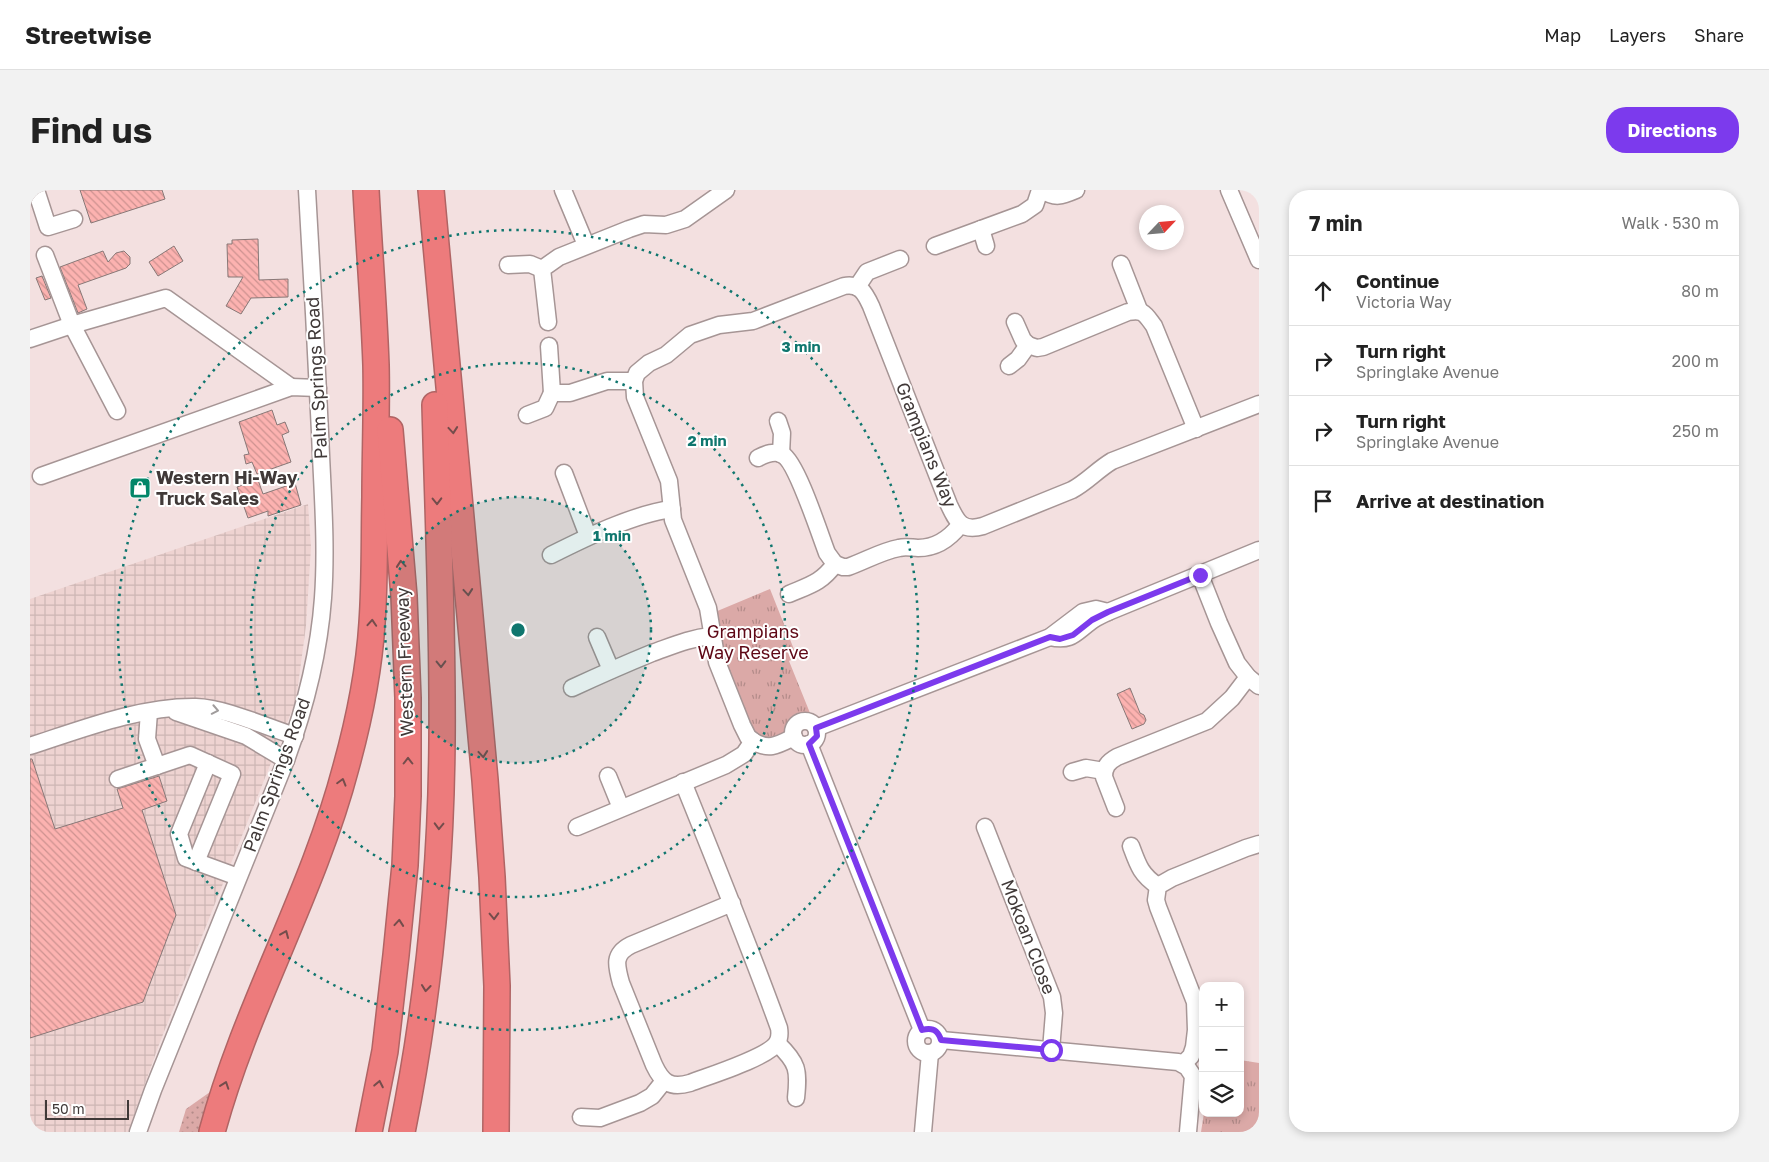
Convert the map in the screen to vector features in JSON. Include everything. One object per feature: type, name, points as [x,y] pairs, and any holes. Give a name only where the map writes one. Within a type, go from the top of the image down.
[{"type":"highway","points":[[212,1132],[224,1088],[246,1027],[315,864],[332,817],[347,766],[367,668],[372,624],[374,572],[376,366],[366,190]]},
{"type":"highway","name":"Western Freeway","points":[[369,1132],[385,1051],[404,874],[408,796],[408,698],[404,596],[371,190]]},
{"type":"highway","points":[[431,190],[485,780],[492,877],[497,986],[496,1132]]},
{"type":"highway","name":"Western Freeway","points":[[402,1132],[425,994],[437,856],[442,742],[431,190]]},
{"type":"street","points":[[36,190],[48,227],[74,219]]},
{"type":"street","name":"Palm Springs Road","points":[[138,1132],[153,1090],[286,760],[295,736],[312,676],[323,600],[324,512],[308,190]]},
{"type":"street","points":[[563,190],[586,246]]},
{"type":"street","points":[[542,269],[559,257],[637,226],[666,225],[680,221],[726,190]]},
{"type":"street","points":[[935,246],[1022,214],[1035,205],[1041,190],[1050,196],[1063,195],[1076,190]]},
{"type":"street","points":[[1229,190],[1259,260]]},
{"type":"street","points":[[981,229],[986,246]]},
{"type":"street","points":[[45,255],[72,325],[116,411]]},
{"type":"street","points":[[794,737],[772,747],[762,747],[748,737],[742,725],[717,662],[711,636],[708,608],[677,533],[669,481],[635,397],[634,381],[637,373],[642,368],[666,355],[690,334],[719,325],[752,320],[844,286],[851,285],[857,287],[867,272],[900,259]]},
{"type":"street","points":[[508,265],[530,264],[542,269]]},
{"type":"street","points":[[1121,264],[1139,310]]},
{"type":"street","points":[[542,269],[548,322]]},
{"type":"street","name":"Grampians Way","points":[[857,287],[866,297],[949,505],[960,525],[970,529],[983,526],[1072,490],[1112,461],[1259,404]]},
{"type":"street","points":[[30,340],[72,325],[166,298],[291,388]]},
{"type":"street","points":[[1015,322],[1023,340],[1028,345],[1037,348],[1128,312],[1139,310],[1145,313],[1154,326],[1196,429]]},
{"type":"street","points":[[1008,366],[1018,359],[1028,345]]},
{"type":"street","points":[[528,416],[545,408],[552,393],[549,346]]},
{"type":"street","points":[[552,393],[570,393],[607,381],[634,381]]},
{"type":"street","points":[[41,476],[291,388],[318,388]]},
{"type":"street","points":[[778,421],[782,433],[781,454]]},
{"type":"street","points":[[758,458],[769,453],[781,454],[789,460],[827,553],[835,564],[843,567],[848,567],[898,548],[933,546],[946,540],[960,525]]},
{"type":"street","points":[[564,473],[588,536]]},
{"type":"street","points":[[550,555],[588,536],[658,510],[672,509]]},
{"type":"street","points":[[816,728],[1050,637],[1060,639],[1073,635],[1092,620],[1108,612],[1259,550]]},
{"type":"street","points":[[789,594],[824,578],[835,564]]},
{"type":"street","points":[[1116,808],[1104,781],[1104,771],[1109,762],[1116,757],[1207,721],[1232,698],[1254,682],[1237,663],[1229,648],[1200,575]]},
{"type":"street","points":[[572,688],[611,670],[693,638],[711,636]]},
{"type":"street","points":[[597,637],[611,670]]},
{"type":"street","points":[[30,746],[123,716],[197,707],[222,711],[295,736]]},
{"type":"street","points":[[167,710],[215,724],[246,736],[286,760]]},
{"type":"street","points":[[150,712],[147,739],[157,766]]},
{"type":"street","points":[[808,721],[816,728],[817,736],[809,744],[800,744],[794,737],[795,726],[800,722],[808,721]]},
{"type":"street","points":[[576,827],[737,760],[753,741]]},
{"type":"street","points":[[809,744],[922,1030]]},
{"type":"street","points":[[118,779],[190,755],[232,774],[196,862]]},
{"type":"street","points":[[208,763],[179,834],[186,858],[238,877]]},
{"type":"street","points":[[1072,772],[1086,768],[1104,771]]},
{"type":"street","points":[[608,776],[620,808]]},
{"type":"street","points":[[683,782],[732,903],[780,1035],[777,1043],[763,1054],[690,1083],[676,1086],[664,1081],[654,1064],[621,983],[618,972],[618,956],[623,949],[732,903]]},
{"type":"street","name":"Mokoan Close","points":[[985,827],[1052,997],[1054,1013],[1051,1050]]},
{"type":"street","points":[[1158,886],[1172,878],[1259,844]]},
{"type":"street","points":[[1131,846],[1142,872],[1148,880],[1158,886]]},
{"type":"street","points":[[1158,886],[1156,900],[1195,1002],[1196,1030],[1194,1047],[1191,1056],[1183,1064]]},
{"type":"street","points":[[928,1028],[939,1034],[940,1046],[936,1051],[925,1053],[918,1047],[916,1037],[922,1030],[928,1028]]},
{"type":"street","points":[[941,1040],[1178,1062],[1183,1064],[1193,1076],[1188,1132]]},
{"type":"street","points":[[777,1043],[786,1052],[796,1068],[798,1077],[796,1098]]},
{"type":"street","points":[[923,1132],[930,1053]]},
{"type":"street","points":[[581,1117],[600,1118],[640,1103],[652,1096],[664,1081]]},
{"type":"shaded area","points":[[308,504],[311,547],[306,626],[296,700],[158,1047],[128,1132],[30,1132],[30,599]]},
{"type":"green space","name":"Grampians Way Reserve","points":[[770,589],[797,657],[789,661],[812,718],[797,718],[792,721],[787,730],[782,734],[771,738],[755,735],[719,651],[715,612]]},
{"type":"green space","points":[[1244,1061],[1259,1063],[1259,1132],[1201,1132],[1203,1117],[1244,1117]]},
{"type":"green space","points":[[210,1092],[199,1132],[179,1132],[186,1109]]},
{"type":"building","points":[[80,190],[162,190],[165,199],[91,223]]},
{"type":"building","points":[[258,239],[259,280],[288,279],[288,297],[251,298],[241,314],[226,306],[243,277],[228,277],[227,244],[232,244],[232,240]]},
{"type":"building","points":[[174,246],[183,261],[158,276],[149,262]]},
{"type":"building","points":[[103,251],[108,262],[116,253],[124,251],[130,257],[130,264],[126,268],[78,285],[87,309],[78,313],[60,267]]},
{"type":"building","points":[[42,276],[51,298],[45,300],[36,278]]},
{"type":"building","points":[[272,410],[277,425],[285,422],[289,432],[282,435],[291,462],[257,474],[252,462],[246,464],[244,455],[249,454],[239,422]]},
{"type":"building","points":[[258,480],[263,494],[295,483],[301,505],[268,516],[268,511],[248,518],[237,487]]},
{"type":"building","points":[[1130,688],[1140,713],[1144,715],[1146,720],[1144,724],[1132,729],[1117,694]]},
{"type":"building","points":[[30,759],[32,759],[55,829],[123,808],[117,789],[159,776],[167,801],[142,810],[176,915],[143,1002],[30,1038]]},
{"type":"place","name":"Western Hi-Way Truck Sales","points":[[140,488]]},
{"type":"route","points":[[1051,1050],[941,1040],[939,1034],[934,1030],[928,1028],[922,1030],[809,744],[817,736],[816,728],[1050,637],[1066,638],[1080,631],[1092,620],[1108,612],[1200,575]]}]
